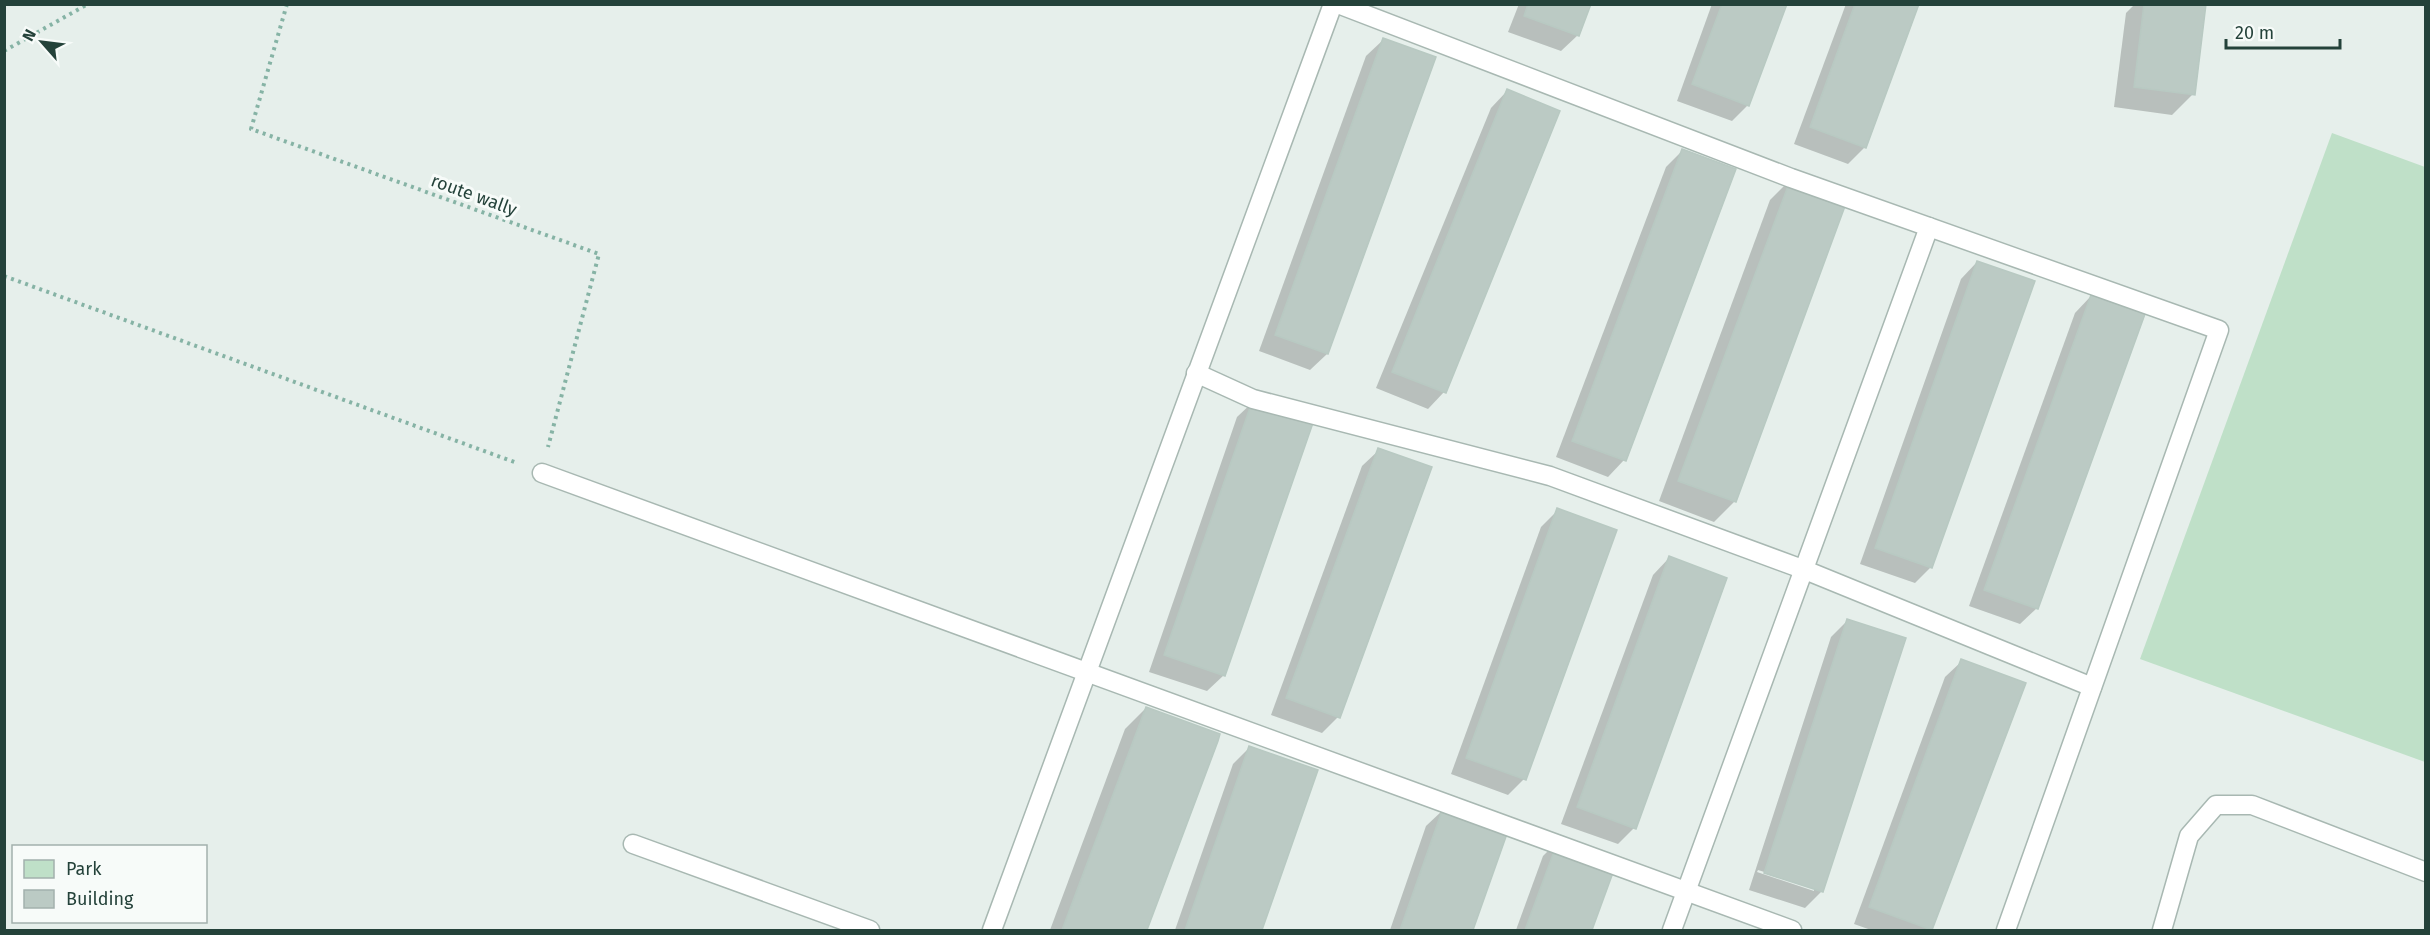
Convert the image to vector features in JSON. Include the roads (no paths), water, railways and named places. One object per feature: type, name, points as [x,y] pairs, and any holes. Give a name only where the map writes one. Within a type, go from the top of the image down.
[{"type":"lane","points":[[992,930],[1333,4]]},
{"type":"lane","points":[[1338,4],[1791,178],[2218,330],[2006,930]]},
{"type":"lane","points":[[1672,930],[1929,227]]},
{"type":"lane","points":[[1196,373],[1254,399],[1550,476],[1805,570],[2092,687]]},
{"type":"lane","points":[[542,472],[1792,930]]},
{"type":"lane","points":[[2162,930],[2189,836],[2216,805],[2252,805],[2426,872]]},
{"type":"lane","points":[[633,844],[870,930]]}]
